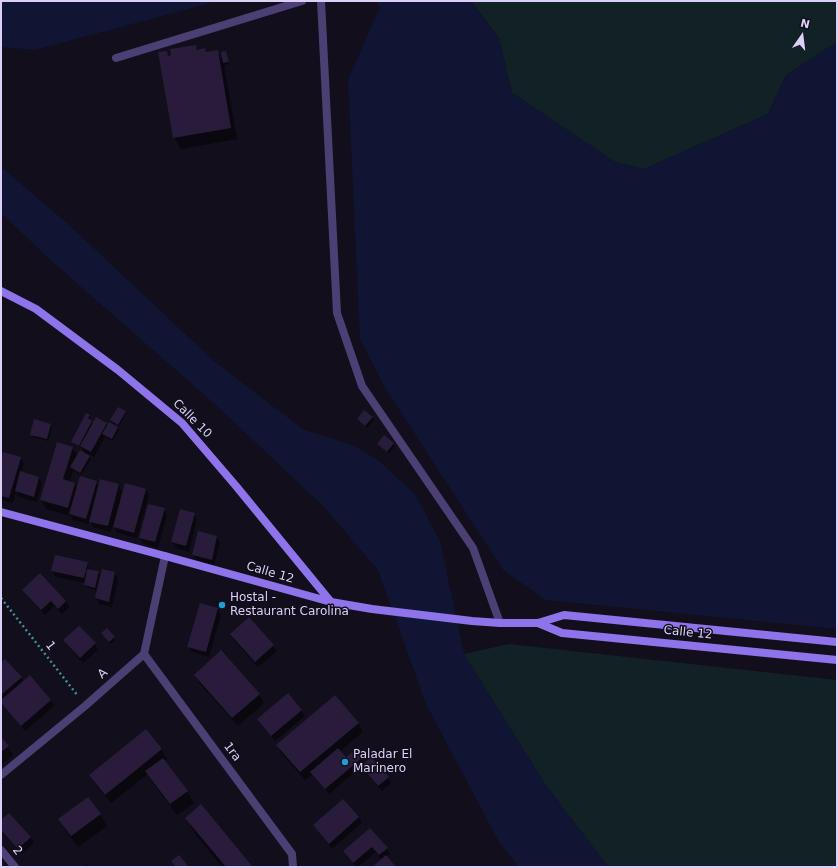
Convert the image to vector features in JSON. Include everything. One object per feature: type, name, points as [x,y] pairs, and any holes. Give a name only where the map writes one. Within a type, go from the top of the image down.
[{"type":"main road","name":"Calle 10","points":[[1,291],[36,309],[118,370],[182,423],[236,486],[330,602]]},
{"type":"main road","name":"Calle 12","points":[[1,512],[330,602],[372,609],[500,623],[538,623],[564,615],[837,642]]},
{"type":"main road","name":"Calle 12","points":[[538,623],[562,633],[837,660]]},
{"type":"street","points":[[116,58],[302,1]]},
{"type":"street","points":[[321,1],[337,313],[362,386],[473,548],[500,623]]},
{"type":"street","points":[[144,654],[165,556]]},
{"type":"street","name":"A","points":[[1,775],[85,706],[144,654]]},
{"type":"street","name":"1ra","points":[[144,654],[292,854],[293,867]]},
{"type":"street","name":"2","points":[[1,850],[15,867]]},
{"type":"path","name":"1","points":[[1,598],[85,706]]},
{"type":"shaded area","points":[[471,1],[837,1],[837,42],[786,75],[768,114],[644,169],[615,162],[512,93],[499,38]]},
{"type":"shaded area","points":[[509,644],[837,680],[837,867],[608,867],[545,784],[464,654]]},
{"type":"water","points":[[1,1],[218,1],[35,50],[1,47]]},
{"type":"water","points":[[377,1],[471,1],[499,38],[512,93],[615,162],[644,169],[768,114],[786,75],[837,42],[837,629],[546,600],[503,570],[384,386],[360,339],[348,80],[380,7]]},
{"type":"water","points":[[1,167],[66,222],[215,362],[304,430],[353,445],[379,461],[415,494],[440,541],[464,654],[545,784],[608,867],[519,867],[499,842],[426,704],[378,570],[325,508],[217,406],[48,258],[1,213]]},
{"type":"building","points":[[196,45],[197,50],[205,48],[206,52],[218,50],[231,128],[173,138],[158,52],[167,51],[168,56],[171,55],[170,49]]},
{"type":"building","points":[[226,51],[229,62],[223,63],[221,52]]},
{"type":"building","points":[[118,407],[126,411],[118,425],[110,420]]},
{"type":"building","points":[[364,410],[373,417],[365,426],[357,419]]},
{"type":"building","points":[[86,413],[90,415],[88,418],[92,421],[79,446],[71,442]]},
{"type":"building","points":[[96,417],[107,423],[91,452],[80,446]]},
{"type":"building","points":[[34,419],[51,424],[47,439],[30,435]]},
{"type":"building","points":[[109,422],[118,427],[112,439],[102,434]]},
{"type":"building","points":[[384,435],[394,443],[387,452],[377,444]]},
{"type":"building","points":[[57,442],[73,447],[63,479],[75,483],[68,508],[40,500]]},
{"type":"building","points":[[80,450],[90,456],[80,473],[70,467]]},
{"type":"building","points":[[3,452],[21,457],[9,498],[1,496],[1,460]]},
{"type":"building","points":[[20,471],[39,477],[34,497],[15,491]]},
{"type":"building","points":[[80,476],[97,481],[86,519],[69,514]]},
{"type":"building","points":[[100,479],[119,484],[108,526],[89,522]]},
{"type":"building","points":[[125,483],[146,489],[134,533],[113,527]]},
{"type":"building","points":[[148,504],[165,508],[155,542],[139,538]]},
{"type":"building","points":[[180,509],[195,513],[186,546],[171,542]]},
{"type":"building","points":[[198,531],[217,536],[212,560],[192,555]]},
{"type":"building","points":[[55,555],[88,562],[84,578],[51,571]]},
{"type":"building","points":[[87,569],[99,571],[95,588],[84,585]]},
{"type":"building","points":[[102,569],[115,572],[109,602],[95,598]]},
{"type":"building","points":[[40,573],[66,601],[58,609],[51,601],[41,610],[22,590]]},
{"type":"building","points":[[200,603],[218,608],[206,652],[187,647]]},
{"type":"building","points":[[249,617],[274,645],[255,662],[230,634]]},
{"type":"building","points":[[79,626],[96,643],[80,658],[63,640]]},
{"type":"building","points":[[107,628],[115,637],[109,642],[101,633]]},
{"type":"building","points":[[221,650],[260,694],[232,718],[194,675]]},
{"type":"building","points":[[5,659],[22,677],[1,695],[1,663]]},
{"type":"building","points":[[30,675],[51,700],[21,726],[1,703],[1,700]]},
{"type":"building","points":[[288,693],[302,710],[271,736],[257,719]]},
{"type":"building","points":[[335,695],[359,723],[300,772],[276,745]]},
{"type":"building","points":[[146,729],[162,749],[105,795],[89,775]]},
{"type":"building","points":[[1,737],[9,746],[1,752]]},
{"type":"building","points":[[338,748],[346,757],[355,750],[362,758],[325,789],[310,772]]},
{"type":"building","points":[[371,757],[389,777],[378,786],[361,766]]},
{"type":"building","points":[[163,758],[188,791],[170,804],[145,771]]},
{"type":"building","points":[[88,797],[101,814],[71,836],[58,819]]},
{"type":"building","points":[[343,799],[359,817],[329,844],[313,825]]},
{"type":"building","points":[[201,804],[252,866],[251,867],[226,867],[185,818]]},
{"type":"building","points":[[9,813],[31,837],[18,849],[1,830],[1,820]]},
{"type":"building","points":[[370,828],[388,848],[379,855],[372,847],[353,863],[343,851]]},
{"type":"building","points":[[179,855],[189,867],[176,867],[171,861]]},
{"type":"building","points":[[386,855],[396,867],[372,867]]},
{"type":"place","name":"Hostal - Restaurant Carolina","points":[[222,605]]},
{"type":"place","name":"Paladar El Marinero","points":[[345,762]]}]
